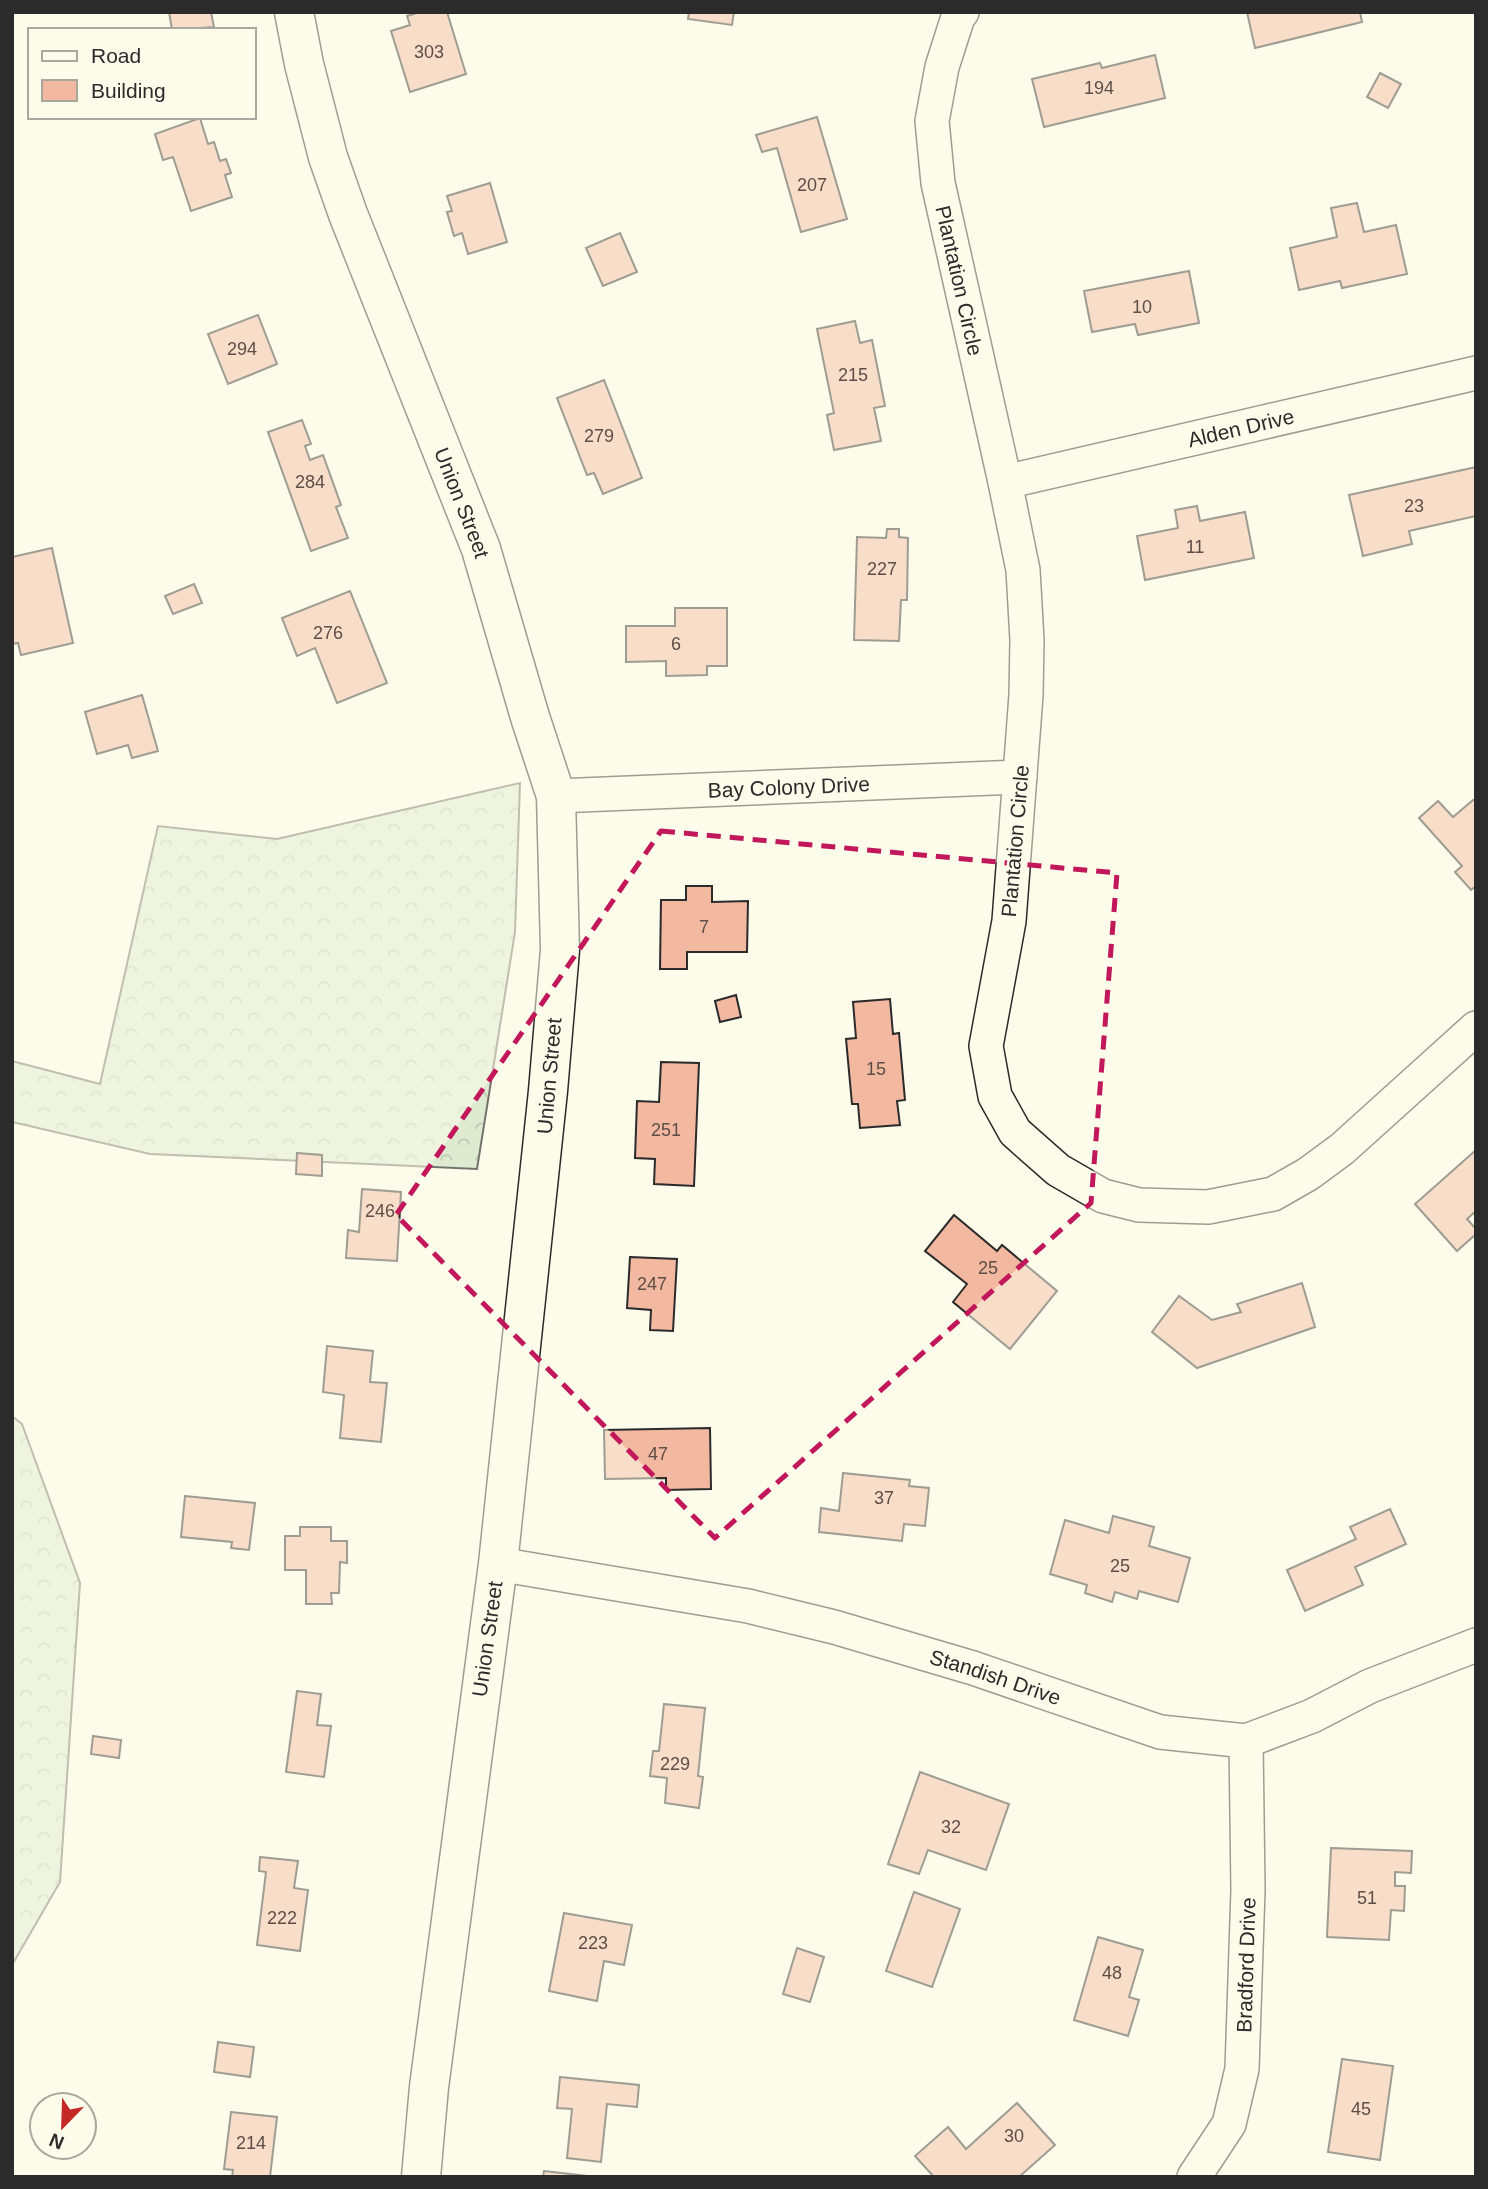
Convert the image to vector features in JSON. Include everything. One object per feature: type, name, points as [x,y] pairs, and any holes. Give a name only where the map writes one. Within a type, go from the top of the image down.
[{"type":"main road","name":"Union Street","points":[[294,12],[306,75],[328,157],[481,549],[556,796],[560,950],[548,1091],[498,1564],[429,2087],[421,2177]]},
{"type":"street","name":"Plantation Circle","points":[[962,12],[958,16],[942,67],[932,121],[936,171],[1023,570],[1027,640],[1026,695],[1009,921],[986,1046],[995,1096],[1015,1132],[1058,1170],[1102,1196],[1139,1205],[1208,1207],[1273,1195],[1308,1174],[1342,1149],[1476,1028]]},
{"type":"street","name":"Alden Drive","points":[[1005,482],[1476,373]]},
{"type":"street","name":"Bay Colony Drive","points":[[556,796],[1020,777]]},
{"type":"street","name":"Standish Drive","points":[[498,1564],[748,1606],[834,1627],[973,1668],[1160,1732],[1247,1741],[1312,1716],[1370,1686],[1476,1645]]},
{"type":"street","name":"Bradford Drive","points":[[1194,2177],[1229,2124],[1242,2070],[1248,1890],[1247,1741]]},
{"type":"highlighted area","points":[[661,831],[1117,873],[1091,1203],[715,1538],[396,1215]]},
{"type":"green space","points":[[520,783],[515,932],[477,1169],[150,1154],[12,1122],[12,1061],[100,1084],[158,826],[277,839]]},
{"type":"green space","points":[[12,1416],[22,1424],[80,1583],[60,1882],[12,1965]]},
{"type":"building","points":[[169,12],[211,12],[214,27],[172,28]]},
{"type":"building","points":[[420,12],[447,12],[466,74],[410,92],[391,31],[410,25],[407,16]]},
{"type":"building","points":[[689,12],[734,12],[732,25],[688,19]]},
{"type":"building","points":[[1247,12],[1360,12],[1362,22],[1255,48]]},
{"type":"building","points":[[1155,55],[1165,98],[1044,127],[1032,79],[1100,63],[1102,68]]},
{"type":"building","points":[[1380,73],[1401,84],[1388,108],[1367,97]]},
{"type":"building","points":[[817,117],[847,219],[801,232],[777,148],[762,152],[756,135]]},
{"type":"building","points":[[200,119],[208,144],[214,142],[220,161],[226,159],[231,173],[225,175],[232,197],[191,211],[173,157],[163,160],[155,134]]},
{"type":"building","points":[[490,183],[507,242],[468,254],[462,233],[454,236],[447,212],[452,211],[447,196]]},
{"type":"building","points":[[1357,203],[1364,232],[1396,225],[1407,274],[1342,288],[1340,281],[1299,290],[1290,248],[1337,237],[1331,208]]},
{"type":"building","points":[[620,233],[637,272],[603,286],[586,248]]},
{"type":"building","points":[[1189,271],[1199,323],[1138,335],[1135,324],[1092,332],[1084,291]]},
{"type":"building","points":[[258,315],[277,364],[228,384],[208,334]]},
{"type":"building","points":[[855,321],[860,343],[872,340],[885,406],[874,408],[881,441],[834,450],[827,415],[834,413],[817,329]]},
{"type":"building","points":[[604,380],[642,478],[603,494],[594,473],[587,475],[557,398]]},
{"type":"building","points":[[302,420],[311,444],[305,446],[310,460],[323,455],[341,505],[336,507],[348,538],[311,551],[268,432]]},
{"type":"building","points":[[1476,467],[1476,516],[1409,531],[1412,544],[1363,556],[1349,495]]},
{"type":"building","points":[[1197,506],[1200,521],[1245,512],[1254,558],[1145,580],[1137,536],[1178,528],[1175,510]]},
{"type":"building","points":[[887,529],[899,529],[899,537],[908,538],[907,600],[901,600],[899,641],[854,640],[857,537],[886,538]]},
{"type":"building","points":[[52,548],[73,643],[21,655],[18,643],[12,644],[12,557]]},
{"type":"building","points":[[194,584],[202,603],[173,614],[165,596]]},
{"type":"building","points":[[350,591],[387,683],[337,703],[315,648],[297,656],[282,618]]},
{"type":"building","points":[[675,608],[727,608],[727,666],[707,666],[707,675],[666,676],[666,661],[626,662],[626,626],[675,626]]},
{"type":"building","points":[[142,695],[158,751],[132,758],[128,745],[97,754],[85,712]]},
{"type":"building","points":[[1473,800],[1476,802],[1476,886],[1471,890],[1455,872],[1462,866],[1419,818],[1438,801],[1453,817]]},
{"type":"building","points":[[686,886],[712,886],[712,902],[748,901],[747,952],[687,952],[687,969],[660,969],[661,900],[686,900]]},
{"type":"building","points":[[736,995],[741,1017],[720,1022],[715,1001]]},
{"type":"building","points":[[890,999],[893,1034],[899,1033],[905,1100],[897,1101],[900,1125],[860,1128],[858,1104],[852,1104],[846,1039],[856,1038],[853,1002]]},
{"type":"building","points":[[661,1062],[699,1063],[694,1186],[654,1184],[655,1159],[635,1158],[637,1101],[659,1102]]},
{"type":"building","points":[[1476,1150],[1476,1211],[1467,1219],[1476,1229],[1476,1234],[1457,1251],[1415,1204]]},
{"type":"building","points":[[297,1153],[322,1155],[322,1176],[296,1174]]},
{"type":"building","points":[[362,1189],[401,1192],[397,1261],[346,1258],[348,1230],[359,1232]]},
{"type":"building","points":[[954,1215],[997,1251],[1002,1245],[1057,1291],[1010,1349],[953,1302],[967,1284],[925,1251]]},
{"type":"building","points":[[630,1257],[677,1259],[673,1331],[650,1330],[651,1310],[627,1308]]},
{"type":"building","points":[[1302,1283],[1315,1327],[1197,1368],[1152,1332],[1179,1296],[1212,1320],[1241,1312],[1237,1304]]},
{"type":"building","points":[[327,1346],[373,1351],[370,1382],[387,1383],[381,1442],[340,1438],[344,1395],[323,1392]]},
{"type":"building","points":[[710,1428],[711,1489],[666,1490],[666,1478],[605,1479],[604,1430]]},
{"type":"building","points":[[843,1473],[910,1480],[909,1486],[929,1488],[925,1526],[904,1524],[902,1541],[819,1532],[821,1508],[839,1511]]},
{"type":"building","points":[[185,1496],[255,1503],[249,1550],[231,1548],[232,1542],[181,1537]]},
{"type":"building","points":[[1390,1509],[1406,1544],[1355,1567],[1363,1585],[1305,1611],[1287,1570],[1356,1539],[1350,1527]]},
{"type":"building","points":[[1113,1516],[1154,1527],[1149,1546],[1190,1558],[1178,1602],[1139,1591],[1137,1599],[1115,1592],[1112,1602],[1085,1593],[1087,1585],[1050,1574],[1065,1520],[1109,1533]]},
{"type":"building","points":[[300,1527],[331,1527],[331,1541],[347,1541],[347,1563],[340,1562],[339,1593],[331,1593],[332,1604],[306,1604],[306,1570],[285,1570],[285,1536],[300,1536]]},
{"type":"building","points":[[297,1691],[321,1694],[317,1725],[331,1726],[324,1777],[286,1772]]},
{"type":"building","points":[[664,1704],[705,1708],[698,1776],[703,1777],[699,1808],[665,1803],[667,1778],[650,1776],[653,1751],[659,1751]]},
{"type":"building","points":[[93,1736],[121,1740],[119,1758],[91,1754]]},
{"type":"building","points":[[920,1772],[1009,1804],[986,1870],[928,1850],[919,1874],[888,1864]]},
{"type":"building","points":[[1331,1848],[1412,1851],[1411,1873],[1395,1872],[1395,1886],[1405,1886],[1404,1911],[1391,1910],[1389,1940],[1327,1937]]},
{"type":"building","points":[[260,1857],[298,1861],[294,1888],[308,1890],[300,1951],[257,1945],[266,1872],[259,1871]]},
{"type":"building","points":[[914,1892],[960,1909],[932,1987],[886,1971]]},
{"type":"building","points":[[564,1913],[632,1925],[624,1965],[604,1961],[597,2001],[549,1991]]},
{"type":"building","points":[[1098,1937],[1143,1950],[1129,1997],[1139,2000],[1128,2036],[1074,2020]]},
{"type":"building","points":[[797,1948],[824,1957],[810,2002],[783,1994]]},
{"type":"building","points":[[218,2042],[254,2047],[250,2077],[214,2072]]},
{"type":"building","points":[[1342,2059],[1393,2066],[1380,2160],[1328,2152]]},
{"type":"building","points":[[560,2077],[639,2085],[637,2107],[607,2104],[601,2162],[567,2158],[572,2109],[557,2108]]},
{"type":"building","points":[[1017,2103],[1055,2145],[1019,2177],[934,2177],[915,2156],[948,2127],[966,2149]]},
{"type":"building","points":[[231,2112],[277,2117],[270,2177],[232,2177],[233,2170],[224,2169]]},
{"type":"building","points":[[544,2171],[588,2176],[543,2177]]}]
